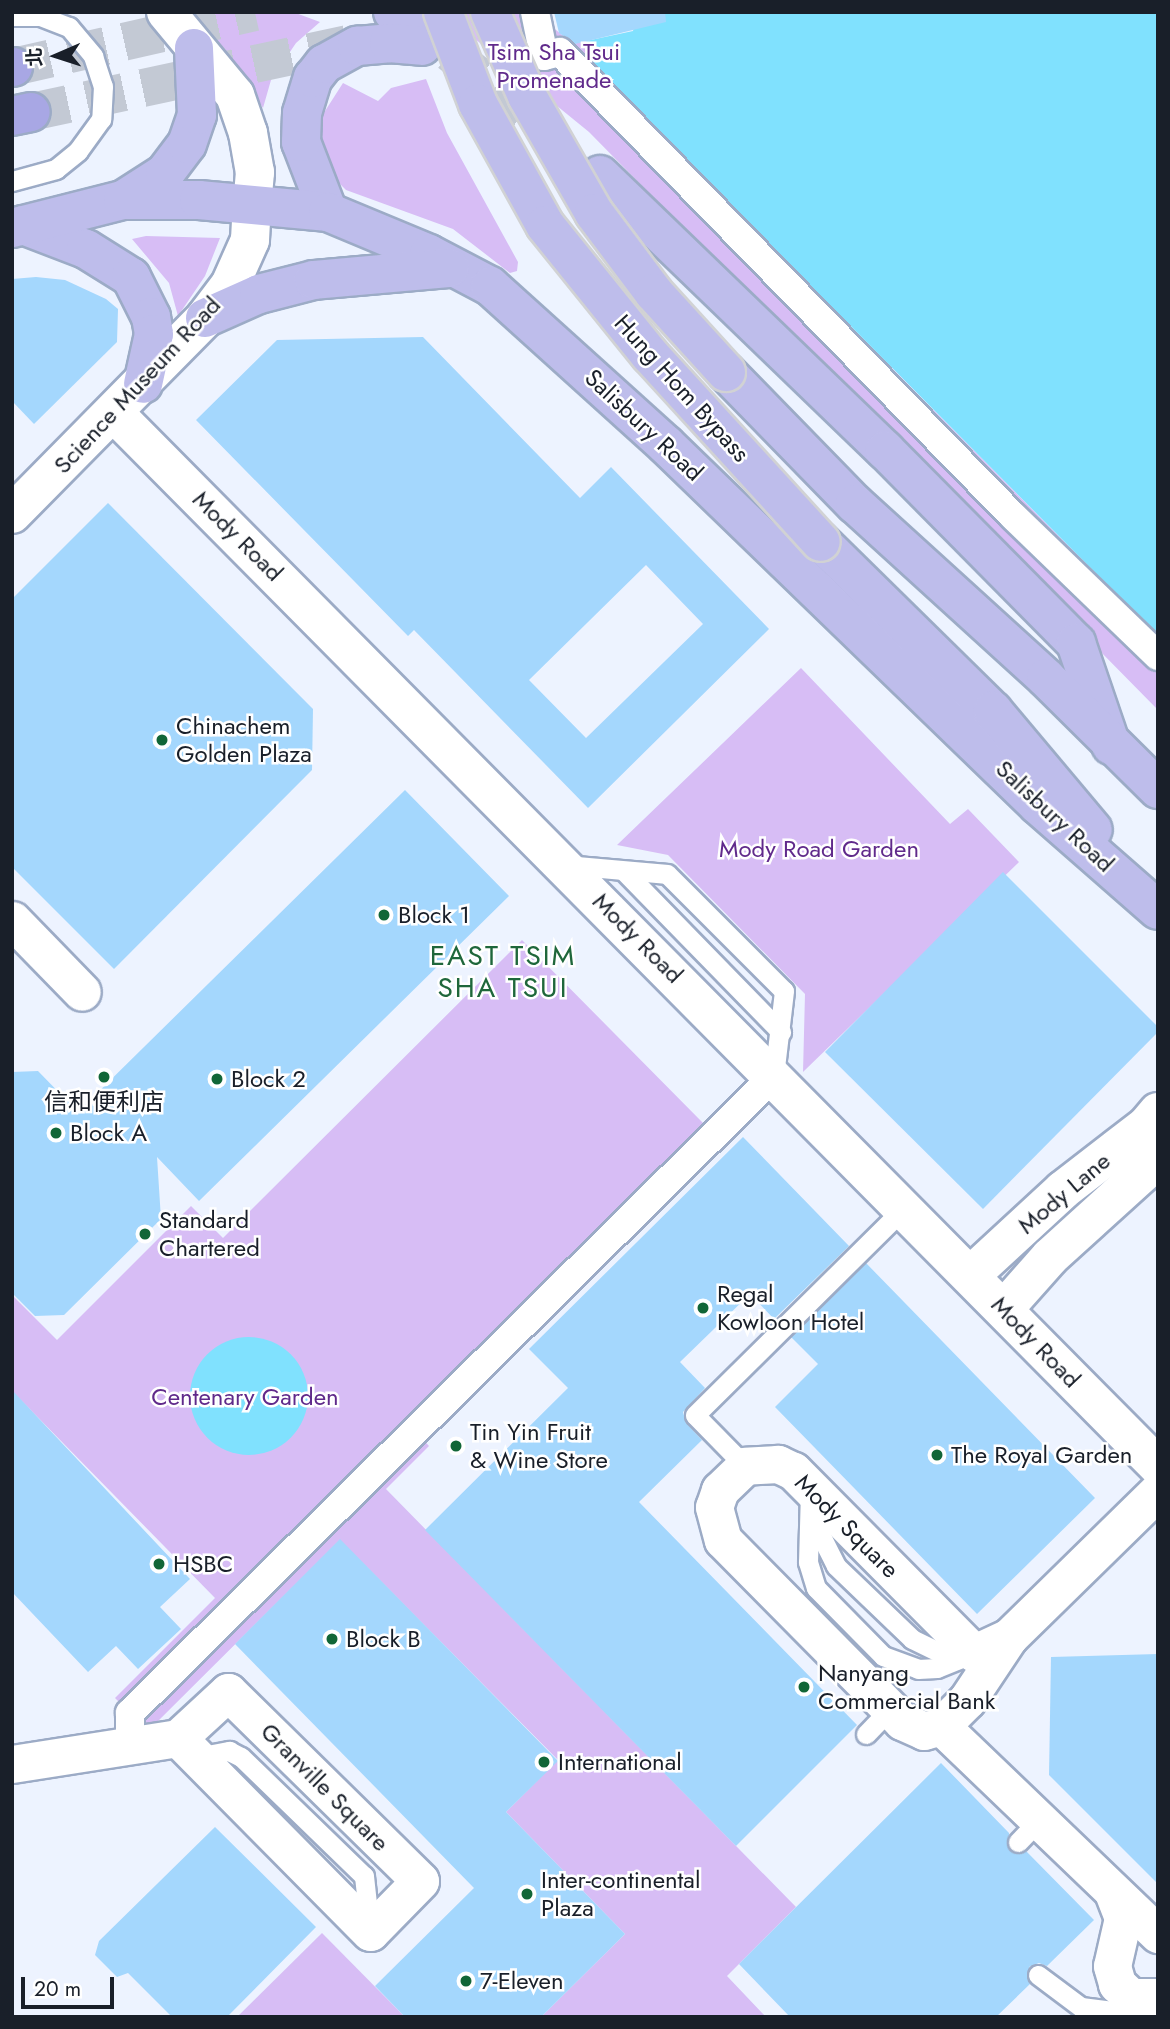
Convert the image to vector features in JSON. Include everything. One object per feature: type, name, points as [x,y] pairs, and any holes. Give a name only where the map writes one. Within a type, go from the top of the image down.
[{"type":"main road","points":[[393,12],[430,31]]},
{"type":"main road","name":"Hung Hom Bypass","points":[[491,12],[527,96],[612,238],[694,338],[855,503],[1046,678],[1111,745]]},
{"type":"main road","points":[[328,212],[301,142],[302,113],[313,78],[324,64],[357,46],[389,43],[430,31]]},
{"type":"main road","name":"Hung Hom Bypass","points":[[430,31],[545,225],[636,340],[821,542],[993,711]]},
{"type":"main road","points":[[18,227],[123,200],[165,173],[187,144],[197,115],[194,48]]},
{"type":"main road","points":[[600,176],[885,450],[1076,643],[1111,745],[1158,789]]},
{"type":"main road","name":"Salisbury Road","points":[[123,200],[252,205],[328,212],[454,267],[489,286],[551,336],[1038,805],[1150,902]]},
{"type":"main road","points":[[18,227],[86,248],[131,276],[151,317],[154,334],[143,384]]},
{"type":"main road","points":[[205,318],[259,294],[333,276],[454,267]]},
{"type":"main road","name":"Salisbury Road","points":[[993,711],[1150,902]]},
{"type":"street","points":[[166,12],[194,48],[212,63],[235,95],[251,146],[252,205]]},
{"type":"street","points":[[535,12],[544,56],[561,52],[1014,517],[1158,656]]},
{"type":"street","name":"Science Museum Road","points":[[12,514],[143,384],[205,318],[230,285],[250,240],[252,205]]},
{"type":"street","name":"Mody Road","points":[[114,413],[565,864],[1158,1466]]},
{"type":"street","points":[[12,920],[82,992]]},
{"type":"street","points":[[130,1749],[130,1713],[774,1076]]},
{"type":"street","name":"Mody Lane","points":[[971,1275],[1063,1190],[1147,1125],[1158,1112]]},
{"type":"street","name":"Mody Lane","points":[[1004,1309],[1050,1257],[1158,1159]]},
{"type":"street","name":"Mody Square","points":[[745,1466],[778,1464],[811,1503],[964,1657]]},
{"type":"street","points":[[745,1466],[730,1476],[714,1507],[723,1541],[878,1721],[916,1730],[941,1726],[990,1670],[1009,1637],[1158,1491]]},
{"type":"street","points":[[964,1657],[1009,1637]]},
{"type":"street","name":"Granville Square","points":[[12,1764],[130,1749],[187,1748],[370,1932],[420,1881],[228,1692],[187,1748]]},
{"type":"street","points":[[941,1726],[1028,1831],[1113,1892],[1158,1934]]},
{"type":"street","points":[[1113,1892],[1123,1932],[1113,1975],[1131,1997],[1157,1998]]},
{"type":"lane","points":[[12,16],[40,16],[69,27],[93,56],[103,86],[101,119],[78,151],[56,169],[12,181]]},
{"type":"lane","points":[[565,864],[667,874],[784,991],[774,1076]]},
{"type":"lane","points":[[624,870],[781,1032]]},
{"type":"lane","points":[[745,1466],[695,1415],[905,1207]]},
{"type":"lane","points":[[811,1503],[808,1562],[816,1588],[883,1656],[918,1669],[964,1657]]},
{"type":"lane","points":[[1038,1975],[1064,1998],[1100,2012],[1119,2012],[1157,1998]]},
{"type":"green space","points":[[183,12],[293,12],[320,22],[296,43],[271,80],[263,108],[225,49]]},
{"type":"green space","name":"Tsim Sha Tsui Promenade","points":[[442,12],[542,12],[544,20],[573,44],[586,41],[590,64],[1158,636],[1158,710],[589,132]]},
{"type":"green space","points":[[426,79],[447,133],[518,262],[517,271],[510,273],[453,229],[346,190],[326,170],[318,144],[318,122],[343,83],[378,101],[391,88]]},
{"type":"green space","points":[[146,236],[220,238],[205,276],[178,316],[169,283],[132,239]]},
{"type":"green space","name":"Mody Road Garden","points":[[801,668],[950,824],[968,809],[1019,862],[803,1072],[805,994],[668,855],[617,845]]},
{"type":"green space","name":"Centenary Garden","points":[[522,940],[703,1123],[405,1420],[429,1446],[386,1489],[796,1907],[727,1976],[766,2017],[541,2017],[625,1934],[506,1812],[558,1760],[340,1540],[148,1731],[115,1698],[215,1598],[12,1391],[12,1295],[57,1340],[191,1206],[223,1238]]},
{"type":"green space","points":[[322,1933],[405,2017],[237,2017]]},
{"type":"water","points":[[637,12],[1158,12],[1158,636],[590,63],[586,41],[633,31]]},
{"type":"water","points":[[249,1337],[282,1347],[298,1363],[308,1396],[298,1429],[282,1445],[249,1455],[216,1445],[200,1429],[190,1396],[200,1363],[216,1347]]},
{"type":"building","points":[[554,12],[665,12],[666,22],[575,44],[559,33]]},
{"type":"building","points":[[36,277],[65,280],[106,299],[118,309],[117,342],[34,424],[12,401],[12,279]]},
{"type":"building","points":[[423,337],[580,498],[611,467],[769,629],[588,808],[414,630],[408,636],[196,420],[277,340]],"holes":[[[646,565],[703,624],[586,738],[529,680]]]},
{"type":"building","name":"Chinachem Golden Plaza","points":[[108,503],[313,709],[312,770],[114,969],[12,867],[12,599]]},
{"type":"building","points":[[405,790],[509,896],[199,1201],[157,1157],[161,1219],[64,1315],[35,1316],[12,1293],[12,1072],[38,1071],[78,1112]]},
{"type":"building","points":[[1003,872],[1158,1027],[1158,1032],[983,1209],[825,1052]]},
{"type":"building","points":[[743,1137],[849,1246],[774,1319],[750,1294],[680,1362],[705,1388],[683,1412],[686,1423],[702,1440],[639,1502],[857,1725],[736,1846],[425,1530],[568,1388],[529,1349]]},
{"type":"building","name":"The Royal Garden","points":[[866,1263],[1095,1498],[977,1614],[775,1407],[818,1364],[791,1337]]},
{"type":"building","points":[[12,1390],[190,1579],[160,1607],[181,1629],[138,1669],[116,1646],[88,1672],[12,1592]]},
{"type":"building","points":[[340,1539],[558,1761],[506,1812],[625,1934],[541,2017],[405,2017],[375,1986],[474,1888],[235,1644]]},
{"type":"building","points":[[1158,1654],[1158,1884],[1049,1775],[1051,1657]]},
{"type":"building","points":[[941,1763],[1009,1833],[1009,1850],[1026,1851],[1094,1920],[1047,1966],[1039,1963],[1029,1967],[1030,1984],[996,2017],[790,2017],[739,1964]]},
{"type":"building","points":[[215,1827],[316,1927],[227,2017],[172,2017],[128,1973],[117,1977],[95,1955],[99,1941]]},
{"type":"tunnel","points":[[13,67],[255,12]]},
{"type":"tunnel","points":[[31,112],[361,41]]},
{"type":"tunnel","points":[[450,53],[548,131]]},
{"type":"place","name":"Chinachem Golden Plaza","points":[[162,740]]},
{"type":"place","name":"Block 1","points":[[384,915]]},
{"type":"place","name":"信和便利店","points":[[104,1077]]},
{"type":"place","name":"Block 2","points":[[217,1079]]},
{"type":"place","name":"Block A","points":[[56,1133]]},
{"type":"place","name":"Standard Chartered","points":[[145,1234]]},
{"type":"place","name":"Regal Kowloon Hotel","points":[[703,1308]]},
{"type":"place","name":"Tin Yin Fruit & Wine Store","points":[[456,1446]]},
{"type":"place","name":"The Royal Garden","points":[[937,1455]]},
{"type":"place","name":"HSBC","points":[[159,1564]]},
{"type":"place","name":"Block B","points":[[332,1639]]},
{"type":"place","name":"Nanyang Commercial Bank","points":[[804,1687]]},
{"type":"place","name":"International","points":[[544,1762]]},
{"type":"place","name":"Inter-continental Plaza","points":[[527,1894]]},
{"type":"place","name":"7-Eleven","points":[[466,1981]]},
{"type":"district","name":"EAST TSIM SHA TSUI","points":[[503,972]]}]
